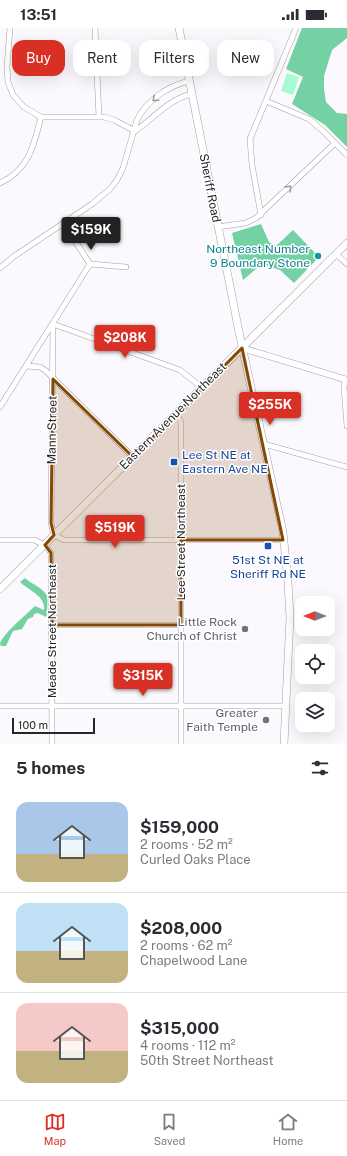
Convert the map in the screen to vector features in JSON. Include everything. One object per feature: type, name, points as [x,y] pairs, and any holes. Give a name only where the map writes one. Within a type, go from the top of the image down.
[{"type":"main road","name":"Sheriff Road","points":[[179,28],[217,227],[278,509],[280,532],[284,540],[290,618],[284,744]]},
{"type":"main road","name":"Eastern Avenue Northeast","points":[[0,589],[347,243]]},
{"type":"street","points":[[10,28],[7,71],[8,82],[18,101],[24,107],[41,117],[108,118],[135,131]]},
{"type":"street","points":[[95,28],[99,117]]},
{"type":"street","points":[[261,215],[249,141],[296,28]]},
{"type":"street","points":[[0,268],[13,257],[64,224],[97,200],[114,184],[123,168],[140,114],[169,88],[189,81]]},
{"type":"street","points":[[135,131],[147,123],[170,103],[191,94]]},
{"type":"street","points":[[266,101],[309,119],[347,155]]},
{"type":"street","points":[[0,183],[15,174],[28,158],[41,117]]},
{"type":"street","points":[[217,227],[250,221],[261,215],[335,143]]},
{"type":"street","points":[[64,224],[90,264]]},
{"type":"street","points":[[336,254],[347,264]]},
{"type":"street","points":[[90,264],[126,267]]},
{"type":"street","points":[[0,407],[90,264]]},
{"type":"street","points":[[53,324],[180,370],[201,387]]},
{"type":"street","name":"Mann Street","points":[[53,324],[51,523],[54,535]]},
{"type":"street","points":[[242,348],[346,379],[344,387],[347,426]]},
{"type":"street","points":[[26,366],[40,367],[46,371],[133,457]]},
{"type":"street","name":"Lee Street Northeast","points":[[177,413],[181,422],[181,744]]},
{"type":"street","points":[[264,444],[347,467]]},
{"type":"street","points":[[54,535],[64,540],[284,540]]},
{"type":"street","points":[[0,540],[34,540],[45,544]]},
{"type":"street","name":"Meade Street Northeast","points":[[45,544],[51,553],[52,744]]},
{"type":"street","points":[[52,626],[181,625]]},
{"type":"street","points":[[0,706],[286,706]]},
{"type":"highlighted area","points":[[242,348],[283,540],[181,540],[181,625],[52,625],[51,553],[45,545],[54,535],[51,523],[53,379],[133,457]]},
{"type":"green space","points":[[302,28],[347,28],[347,38],[332,50],[324,76],[324,89],[326,102],[337,113],[347,114],[347,147],[325,125],[292,104],[303,77],[286,69]]},
{"type":"green space","points":[[287,73],[299,77],[293,95],[281,91]]},
{"type":"green space","points":[[261,224],[269,242],[276,246],[293,230],[319,257],[294,283],[280,270],[262,264],[243,280],[232,233]]},
{"type":"green space","points":[[25,578],[40,588],[47,596],[47,615],[46,617],[38,613],[34,614],[33,617],[28,619],[22,629],[13,631],[6,646],[2,646],[0,645],[4,636],[35,606],[44,610],[44,605],[39,597],[20,582]]},
{"type":"place","name":"Northeast Number 9 Boundary Stone","points":[[318,256]]},
{"type":"place","name":"Lee St NE at Eastern Ave NE","points":[[174,462]]},
{"type":"place","name":"51st St NE at Sheriff Rd NE","points":[[268,546]]},
{"type":"place","name":"Little Rock Church of Christ","points":[[245,629]]},
{"type":"place","name":"Greater Faith Temple","points":[[266,720]]}]
